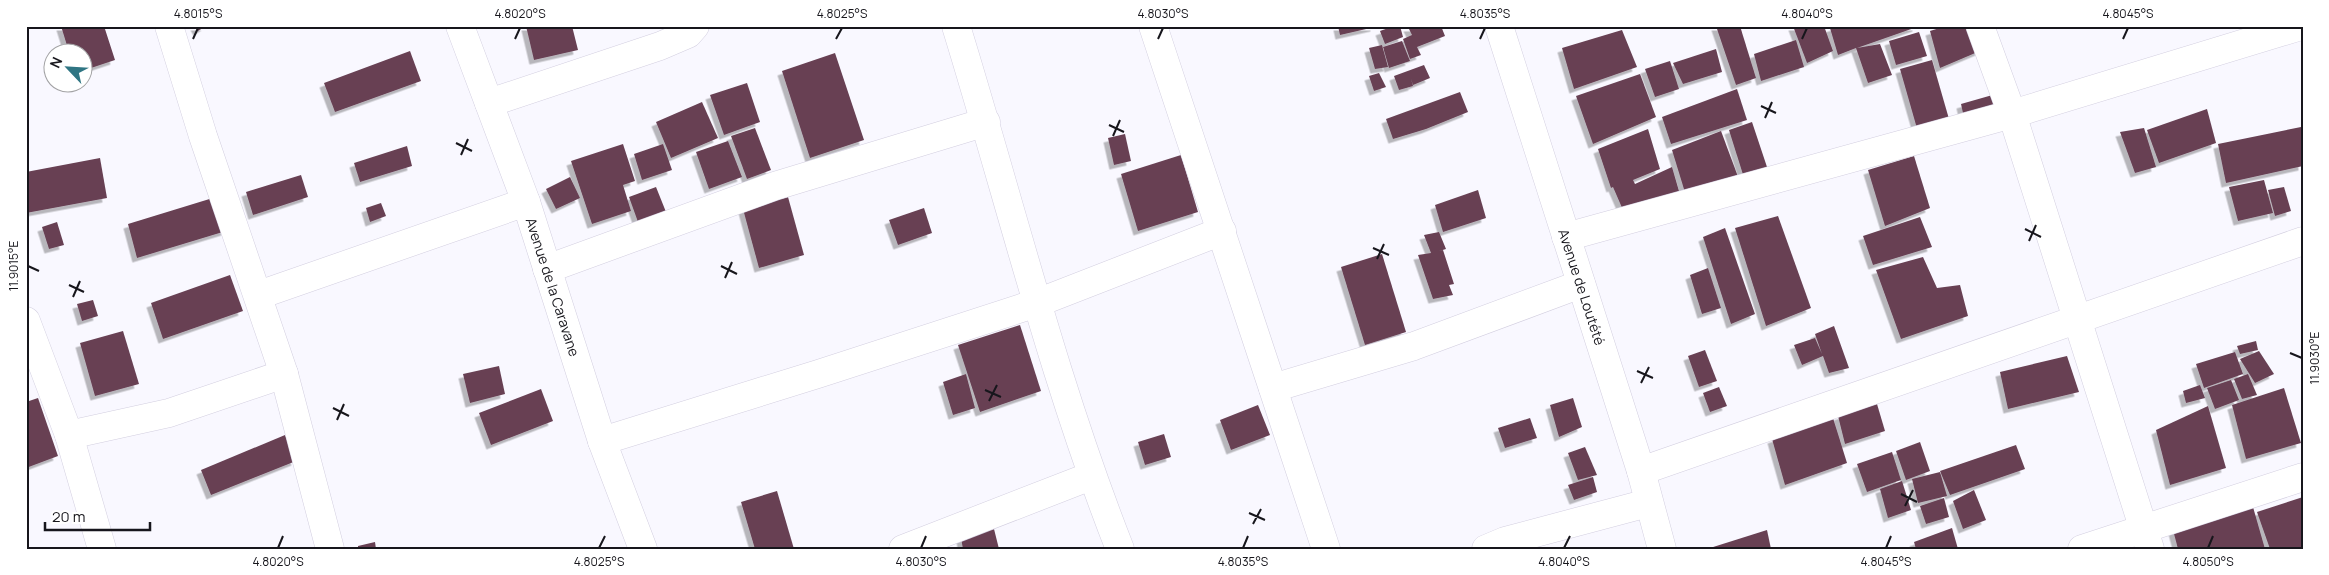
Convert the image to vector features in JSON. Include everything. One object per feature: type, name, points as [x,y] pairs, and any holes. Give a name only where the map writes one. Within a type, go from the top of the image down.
[{"type":"street","points":[[169,26],[203,136],[259,295],[284,374],[330,549]]},
{"type":"street","name":"Avenue de la Caravane","points":[[460,26],[526,202],[602,441],[642,549]]},
{"type":"street","points":[[489,103],[660,46],[688,34],[695,26]]},
{"type":"street","points":[[956,26],[986,122],[1037,303],[1091,476],[1120,549]]},
{"type":"street","points":[[1153,26],[1326,549]]},
{"type":"street","name":"Avenue de Loutété","points":[[1499,26],[1641,471],[1648,503],[1662,549]]},
{"type":"street","points":[[1980,26],[2012,114],[2147,539]]},
{"type":"street","points":[[1566,237],[2012,114],[2301,26]]},
{"type":"street","points":[[547,269],[775,186],[986,122]]},
{"type":"street","points":[[259,295],[526,202]]},
{"type":"street","points":[[602,441],[1037,303],[1222,231]]},
{"type":"street","points":[[1641,471],[2303,241]]},
{"type":"street","points":[[1273,388],[1414,346],[1581,284]]},
{"type":"street","points":[[26,321],[69,435],[102,549]]},
{"type":"street","points":[[69,435],[168,413],[284,374]]},
{"type":"street","points":[[903,549],[1091,476]]},
{"type":"street","points":[[2082,549],[2147,539],[2303,477]]},
{"type":"street","points":[[1486,549],[1505,541],[1648,503]]},
{"type":"building","points":[[61,26],[104,26],[115,60],[92,68],[92,42],[66,42]]},
{"type":"building","points":[[195,26],[206,26],[198,31]]},
{"type":"building","points":[[526,26],[572,26],[578,50],[534,60]]},
{"type":"building","points":[[1338,26],[1375,26],[1375,27],[1340,35]]},
{"type":"building","points":[[1400,26],[1403,37],[1385,44],[1380,31]]},
{"type":"building","points":[[1441,26],[1445,36],[1417,47],[1421,55],[1410,59],[1403,39],[1412,35],[1408,27]]},
{"type":"building","points":[[1716,26],[1740,26],[1756,78],[1736,85]]},
{"type":"building","points":[[1793,26],[1824,26],[1833,51],[1807,63]]},
{"type":"building","points":[[1836,26],[1917,27],[1857,48],[1880,44],[1892,75],[1868,83],[1856,48],[1838,55],[1830,28]]},
{"type":"building","points":[[1946,26],[1970,26],[1980,51],[1940,68],[1930,31]]},
{"type":"building","points":[[1622,30],[1637,67],[1574,89],[1562,48]]},
{"type":"building","points":[[1919,32],[1927,56],[1896,65],[1889,41]]},
{"type":"building","points":[[1796,40],[1804,67],[1761,81],[1754,54]]},
{"type":"building","points":[[1402,41],[1410,61],[1389,68],[1383,47]]},
{"type":"building","points":[[1382,45],[1388,67],[1375,69],[1369,48]]},
{"type":"building","points":[[1716,49],[1722,72],[1683,84],[1673,63]]},
{"type":"building","points":[[410,51],[421,81],[335,112],[324,83]]},
{"type":"building","points":[[835,53],[864,140],[810,158],[782,71]]},
{"type":"building","points":[[1932,60],[1949,119],[1918,132],[1900,69]]},
{"type":"building","points":[[1670,61],[1679,89],[1655,97],[1645,69]]},
{"type":"building","points":[[1424,65],[1430,78],[1413,85],[1411,79],[1413,86],[1399,90],[1394,76]]},
{"type":"building","points":[[1379,73],[1386,87],[1374,91],[1369,76]]},
{"type":"building","points":[[1640,74],[1656,117],[1593,144],[1576,96]]},
{"type":"building","points":[[747,83],[760,122],[724,135],[710,95]]},
{"type":"building","points":[[1737,89],[1747,120],[1671,144],[1662,117]]},
{"type":"building","points":[[1460,92],[1468,112],[1426,129],[1393,139],[1386,119]]},
{"type":"building","points":[[1996,94],[2001,110],[1965,122],[1961,104]]},
{"type":"building","points":[[702,102],[718,138],[671,158],[656,122]]},
{"type":"building","points":[[2207,109],[2216,143],[2159,163],[2147,130]]},
{"type":"building","points":[[1752,122],[1770,176],[1745,181],[1729,130]]},
{"type":"building","points":[[2301,127],[2303,166],[2226,183],[2218,144]]},
{"type":"building","points":[[755,128],[771,170],[747,179],[731,136]]},
{"type":"building","points":[[2144,128],[2156,167],[2135,173],[2120,132]]},
{"type":"building","points":[[1648,129],[1660,169],[1633,180],[1635,184],[1672,167],[1681,198],[1623,210],[1613,187],[1611,188],[1598,149]]},
{"type":"building","points":[[1721,131],[1740,182],[1687,199],[1672,150]]},
{"type":"building","points":[[1125,134],[1131,161],[1114,165],[1108,138]]},
{"type":"building","points":[[728,141],[742,177],[709,189],[696,152]]},
{"type":"building","points":[[623,144],[635,181],[623,185],[631,211],[592,224],[571,161]]},
{"type":"building","points":[[663,144],[672,170],[642,180],[634,154]]},
{"type":"building","points":[[407,146],[412,166],[360,182],[354,163]]},
{"type":"building","points":[[1181,155],[1198,212],[1138,231],[1121,174]]},
{"type":"building","points":[[1914,156],[1930,208],[1885,226],[1868,170]]},
{"type":"building","points":[[100,158],[107,198],[26,213],[26,172]]},
{"type":"building","points":[[301,175],[308,197],[253,215],[246,192]]},
{"type":"building","points":[[570,177],[580,198],[556,209],[546,189]]},
{"type":"building","points":[[2264,180],[2273,213],[2238,221],[2229,187]]},
{"type":"building","points":[[656,187],[666,212],[638,222],[629,197]]},
{"type":"building","points":[[2284,187],[2291,211],[2275,216],[2268,190]]},
{"type":"building","points":[[1478,190],[1486,218],[1443,232],[1435,205]]},
{"type":"building","points":[[216,197],[226,231],[137,258],[128,224]]},
{"type":"building","points":[[788,197],[804,255],[759,268],[743,209]]},
{"type":"building","points":[[381,203],[386,216],[370,222],[366,208]]},
{"type":"building","points":[[924,208],[932,233],[898,245],[889,220]]},
{"type":"building","points":[[1778,216],[1811,308],[1766,326],[1735,228]]},
{"type":"building","points":[[1920,217],[1932,247],[1873,265],[1863,236]]},
{"type":"building","points":[[57,222],[64,245],[49,249],[42,227]]},
{"type":"building","points":[[1725,228],[1755,314],[1731,324],[1703,237]]},
{"type":"building","points":[[1439,232],[1446,249],[1436,252],[1443,250],[1454,284],[1449,285],[1453,295],[1433,299],[1418,255],[1431,253],[1424,235]]},
{"type":"building","points":[[1382,254],[1406,332],[1365,345],[1341,267]]},
{"type":"building","points":[[1923,257],[1937,288],[1960,285],[1968,316],[1901,339],[1876,270]]},
{"type":"building","points":[[1708,268],[1721,308],[1702,314],[1690,275]]},
{"type":"building","points":[[230,275],[243,311],[163,339],[151,303]]},
{"type":"building","points":[[93,300],[98,316],[82,321],[77,304]]},
{"type":"building","points":[[1020,325],[1041,391],[980,412],[958,345]]},
{"type":"building","points":[[1834,326],[1849,368],[1829,373],[1823,356],[1802,365],[1794,345],[1815,338],[1822,354],[1815,334]]},
{"type":"building","points":[[123,331],[139,384],[95,396],[80,343]]},
{"type":"building","points":[[2256,341],[2258,350],[2240,354],[2237,346]]},
{"type":"building","points":[[1705,350],[1717,381],[1699,387],[1688,356]]},
{"type":"building","points":[[2259,351],[2274,374],[2255,383],[2240,359]]},
{"type":"building","points":[[2235,352],[2243,374],[2204,388],[2196,364]]},
{"type":"building","points":[[2067,356],[2079,392],[2008,409],[2000,372]]},
{"type":"building","points":[[499,366],[505,394],[470,403],[463,374]]},
{"type":"building","points":[[966,374],[975,408],[953,415],[943,382]]},
{"type":"building","points":[[2248,374],[2257,395],[2242,399],[2234,379]]},
{"type":"building","points":[[2231,380],[2239,400],[2215,409],[2207,388]]},
{"type":"building","points":[[2200,385],[2205,398],[2186,403],[2183,391]]},
{"type":"building","points":[[1719,387],[1727,406],[1710,412],[1703,393]]},
{"type":"building","points":[[2284,388],[2301,443],[2246,459],[2232,405]]},
{"type":"building","points":[[541,389],[553,421],[491,445],[479,413]]},
{"type":"building","points":[[38,398],[58,456],[26,468],[26,402]]},
{"type":"building","points":[[1573,398],[1582,427],[1559,437],[1550,405]]},
{"type":"building","points":[[1877,404],[1885,431],[1845,444],[1838,416]]},
{"type":"building","points":[[1258,405],[1270,435],[1231,450],[1220,420]]},
{"type":"building","points":[[2208,406],[2226,468],[2170,485],[2156,430]]},
{"type":"building","points":[[1530,418],[1537,438],[1505,448],[1498,428]]},
{"type":"building","points":[[1833,418],[1847,463],[1785,485],[1772,439]]},
{"type":"building","points":[[1164,434],[1171,457],[1145,465],[1138,442]]},
{"type":"building","points":[[285,435],[296,461],[211,495],[201,470]]},
{"type":"building","points":[[1920,442],[1930,471],[1906,480],[1896,451]]},
{"type":"building","points":[[2016,445],[2025,469],[1950,495],[1940,471]]},
{"type":"building","points":[[1585,447],[1597,475],[1578,480],[1568,453]]},
{"type":"building","points":[[1892,452],[1901,480],[1867,492],[1857,464]]},
{"type":"building","points":[[1940,472],[1947,496],[1918,503],[1912,479]]},
{"type":"building","points":[[1593,477],[1597,492],[1574,500],[1568,485]]},
{"type":"building","points":[[1902,481],[1911,510],[1888,518],[1880,489]]},
{"type":"building","points":[[1974,490],[1986,520],[1963,529],[1953,501]]},
{"type":"building","points":[[777,491],[794,549],[755,549],[741,502]]},
{"type":"building","points":[[2303,497],[2303,549],[2270,549],[2257,512]]},
{"type":"building","points":[[1944,498],[1949,517],[1926,524],[1920,506]]},
{"type":"building","points":[[2253,507],[2265,549],[2178,549],[2173,530]]},
{"type":"building","points":[[1952,528],[1958,549],[1916,549],[1914,542]]},
{"type":"building","points":[[994,529],[999,549],[963,549],[961,538]]},
{"type":"building","points":[[1767,530],[1771,549],[1710,549],[1710,548]]},
{"type":"building","points":[[375,542],[376,549],[358,549],[358,546]]}]
